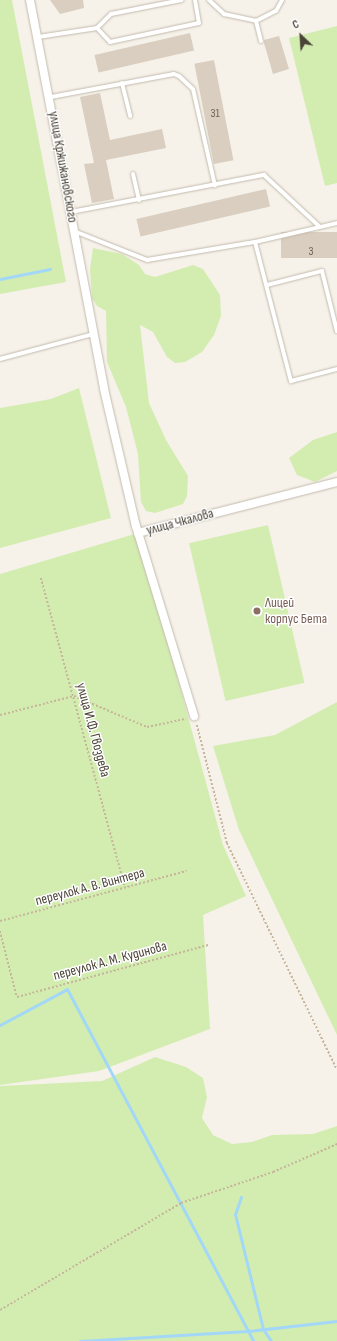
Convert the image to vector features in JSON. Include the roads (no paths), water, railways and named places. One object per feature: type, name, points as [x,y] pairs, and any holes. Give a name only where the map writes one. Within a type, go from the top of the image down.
[{"type":"street","name":"улица Кржижановского","points":[[30,0],[51,97],[93,334],[138,533]]},
{"type":"street","name":"улица Чкалова","points":[[194,716],[138,533],[337,482]]},
{"type":"lane","points":[[38,37],[98,28],[111,14],[182,0]]},
{"type":"lane","points":[[98,28],[110,42],[199,23],[195,0]]},
{"type":"lane","points":[[209,0],[224,14],[256,21],[276,11],[282,0]]},
{"type":"lane","points":[[256,21],[261,41]]},
{"type":"lane","points":[[51,97],[174,74],[187,81],[195,96],[215,186]]},
{"type":"lane","points":[[122,84],[130,116]]},
{"type":"lane","points":[[133,174],[139,200]]},
{"type":"lane","points":[[72,212],[215,186],[264,175],[320,227]]},
{"type":"lane","points":[[74,231],[147,260],[255,242],[337,223]]},
{"type":"lane","points":[[255,242],[291,381],[337,369]]},
{"type":"lane","points":[[267,285],[322,271],[337,331]]},
{"type":"lane","points":[[0,358],[93,334]]},
{"type":"waterway","points":[[0,279],[50,269]]},
{"type":"waterway","points":[[0,1025],[67,989],[253,1341]]},
{"type":"waterway","points":[[241,1197],[235,1214],[263,1329],[271,1341]]},
{"type":"waterway","points":[[80,1341],[248,1331],[337,1321]]},
{"type":"place","name":"Лицей корпус Бета","points":[[257,611]]}]
